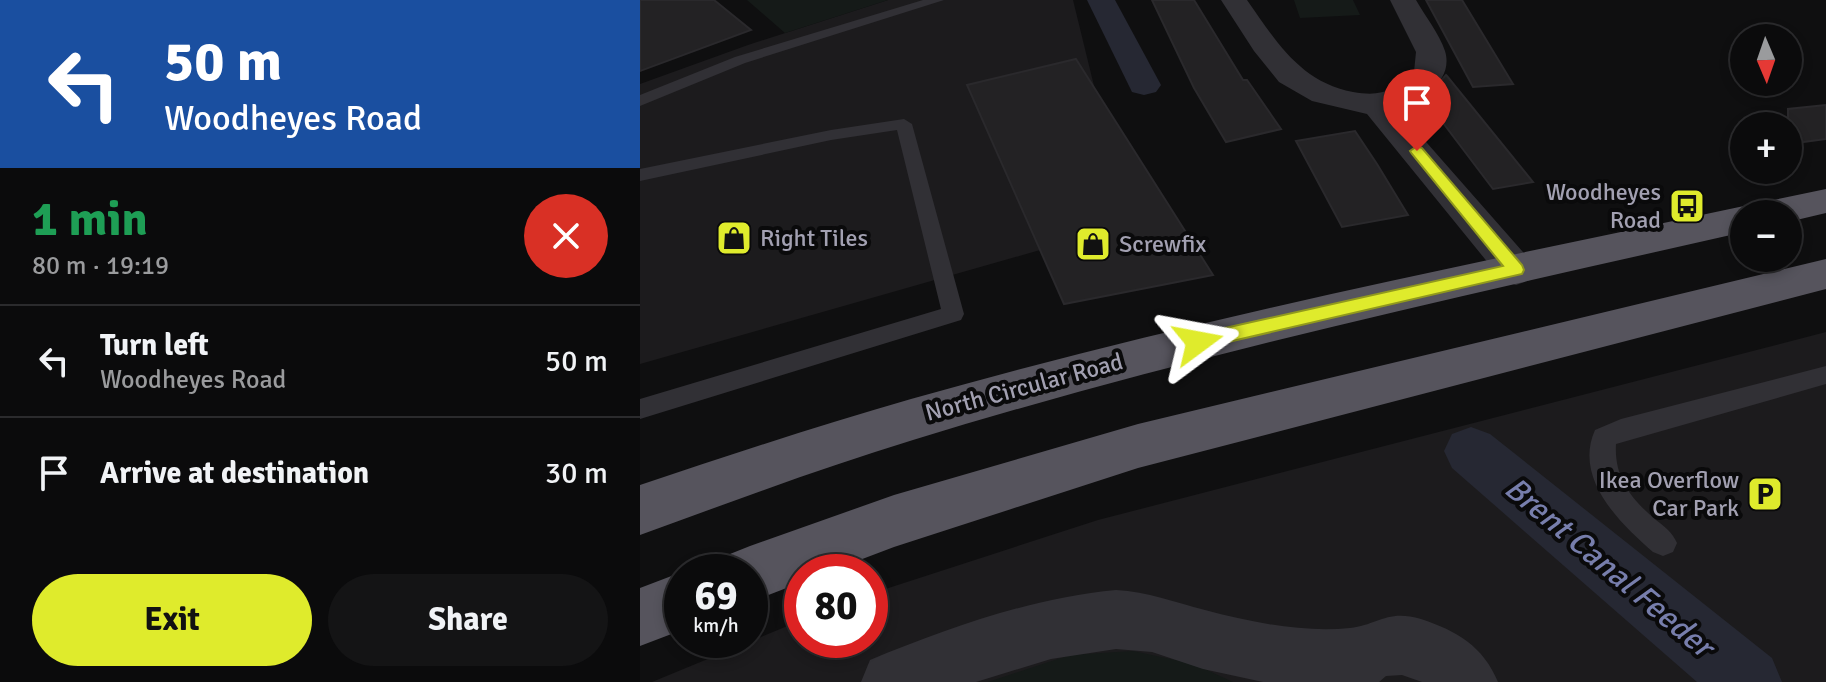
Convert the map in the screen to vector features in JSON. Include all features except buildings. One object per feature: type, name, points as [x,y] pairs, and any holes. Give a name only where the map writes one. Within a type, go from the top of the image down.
[{"type":"highway","points":[[1802,206],[1826,201]]},
{"type":"highway","name":"North Circular Road","points":[[640,510],[730,476],[1040,380],[1730,222]]},
{"type":"highway","points":[[768,567],[894,521],[1138,446],[1826,274]]},
{"type":"highway","points":[[640,617],[664,608]]},
{"type":"street","points":[[1234,0],[1278,66],[1300,86],[1340,101],[1378,106],[1407,96],[1429,75],[1431,52],[1403,0]]},
{"type":"street","points":[[1378,106],[1516,270]]},
{"type":"street","points":[[892,682],[1019,639],[1105,619],[1147,621],[1269,655],[1319,660],[1351,670],[1378,647],[1398,644],[1421,647],[1475,679]]},
{"type":"lane","points":[[640,101],[740,60],[937,0]]},
{"type":"lane","points":[[640,175],[831,135],[904,124],[953,314],[640,409]]},
{"type":"lane","points":[[1663,543],[1629,515],[1610,489],[1602,454],[1604,438],[1621,430],[1826,375]]},
{"type":"shaded area","points":[[747,0],[888,0],[785,33]]},
{"type":"shaded area","points":[[888,0],[1073,0],[1128,225],[640,364],[640,84]]},
{"type":"shaded area","points":[[1294,0],[1353,0],[1360,15],[1300,18]]},
{"type":"shaded area","points":[[1826,332],[1826,682],[652,682],[710,658],[768,658],[768,634],[784,627],[784,658],[888,658],[888,588],[1098,520]]},
{"type":"shaded area","points":[[1133,651],[1194,664],[1233,682],[988,682],[1070,655]]},
{"type":"waterway","name":"Brent Canal Feeder","points":[[1101,0],[1144,85]]},
{"type":"waterway","name":"Brent Canal Feeder","points":[[1471,451],[1748,682]]},
{"type":"place","name":"Woodheyes Road","points":[[1687,206]]},
{"type":"place","name":"Right Tiles","points":[[734,238]]},
{"type":"place","name":"Screwfix","points":[[1093,244]]},
{"type":"place","name":"Ikea Overflow Car Park","points":[[1765,494]]},
{"type":"route","points":[[1198,342],[1516,270],[1486,230],[1417,151]]}]
